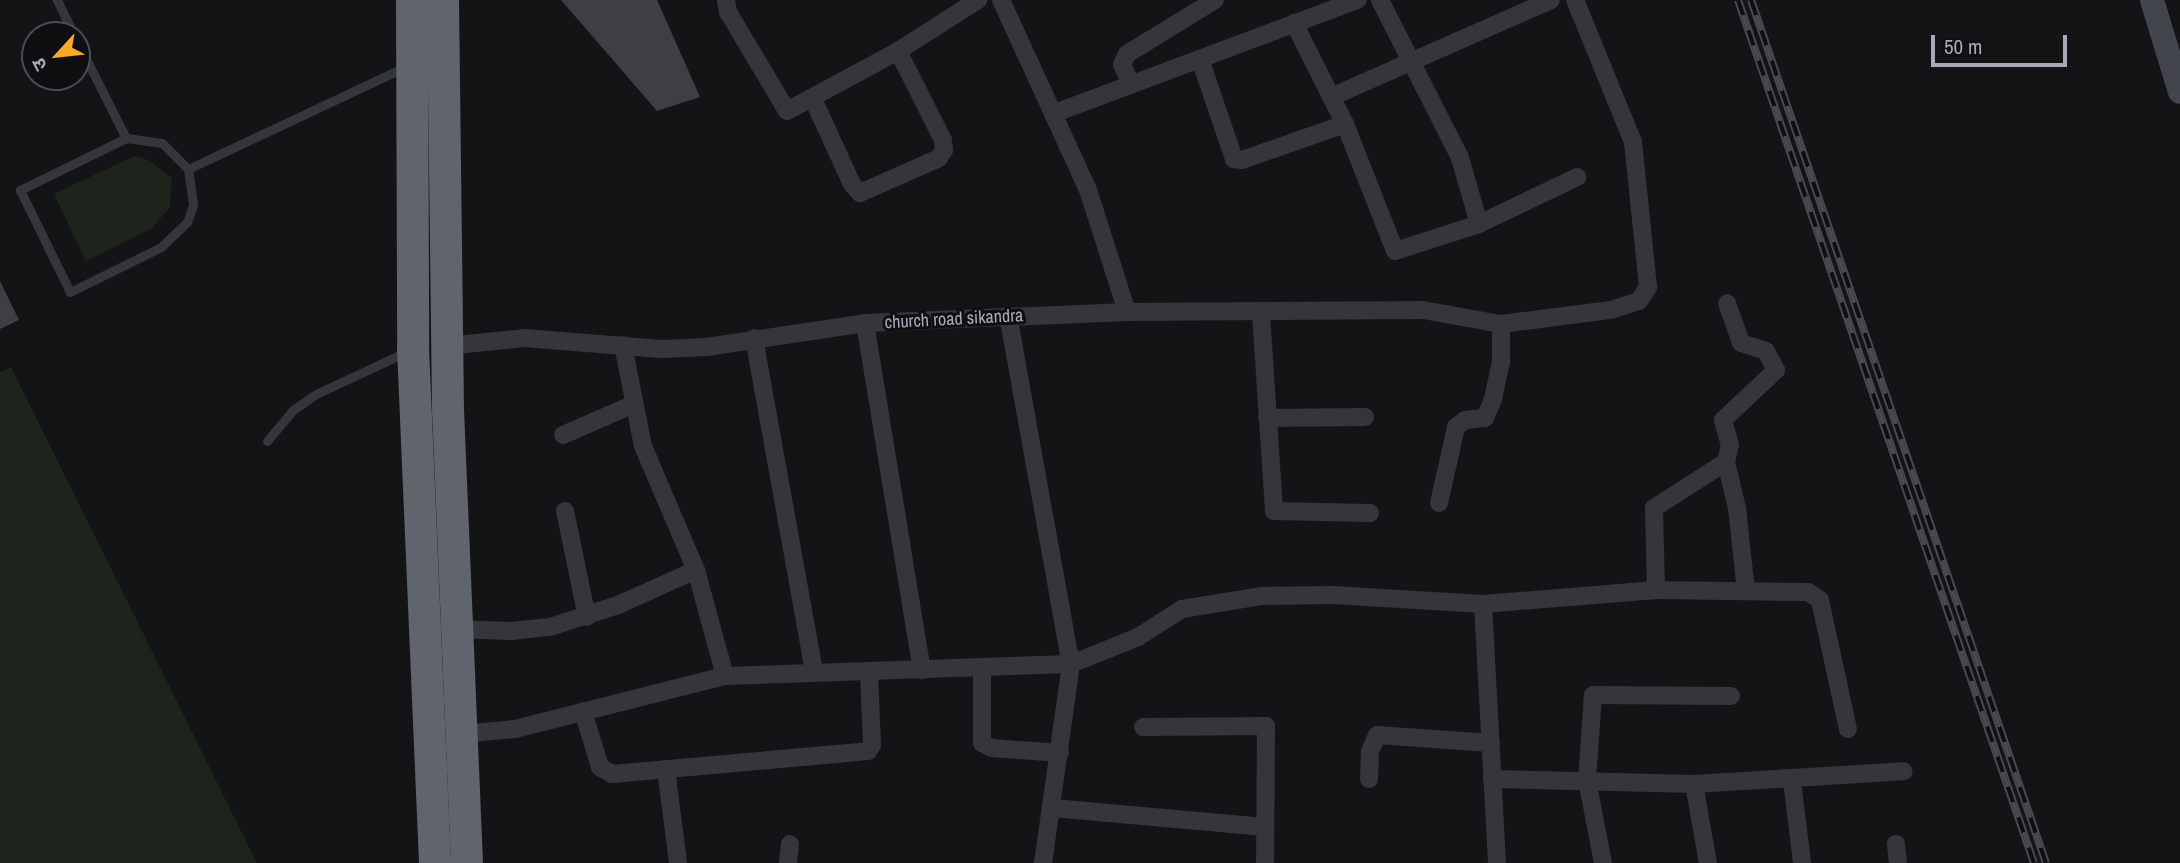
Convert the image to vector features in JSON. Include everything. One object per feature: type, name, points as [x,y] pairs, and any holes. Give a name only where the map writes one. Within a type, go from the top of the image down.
[{"type":"highway","points":[[412,0],[414,348],[435,863]]},
{"type":"highway","points":[[443,0],[447,346],[467,863]]},
{"type":"street","points":[[726,0],[728,12],[783,108],[792,110],[898,51],[978,0]]},
{"type":"street","points":[[1001,0],[1088,190],[1127,312]]},
{"type":"street","points":[[1131,84],[1122,65],[1127,54],[1215,0]]},
{"type":"street","points":[[1055,113],[1358,0]]},
{"type":"street","points":[[1380,0],[1460,158],[1479,224]]},
{"type":"street","points":[[1331,97],[1551,0]]},
{"type":"street","name":"church road sikandra","points":[[447,346],[524,338],[622,345],[707,347],[864,323],[1127,312],[1261,314],[1423,310],[1501,324],[1611,310],[1647,295],[1633,142],[1575,0]]},
{"type":"street","points":[[2152,0],[2180,92]]},
{"type":"street","points":[[1294,23],[1345,124],[1395,251],[1479,224],[1577,177]]},
{"type":"street","points":[[813,99],[852,184],[860,193],[939,158],[943,140],[898,51]]},
{"type":"street","points":[[1200,59],[1234,159],[1242,160],[1345,124]]},
{"type":"street","points":[[1727,303],[1741,343],[1766,351],[1776,370],[1723,420],[1730,447],[1726,463],[1737,508],[1746,591]]},
{"type":"street","points":[[1261,314],[1275,511],[1370,513]]},
{"type":"street","points":[[1008,316],[1071,664],[1053,808],[1043,863]]},
{"type":"street","points":[[864,323],[922,670]]},
{"type":"street","points":[[1439,503],[1456,427],[1465,420],[1485,418],[1490,408],[1501,362],[1501,324]]},
{"type":"street","points":[[754,338],[814,673]]},
{"type":"street","points":[[622,345],[632,405],[643,446],[695,570],[725,676]]},
{"type":"street","points":[[563,435],[632,405]]},
{"type":"street","points":[[1267,418],[1365,417]]},
{"type":"street","points":[[1656,590],[1654,508],[1726,463]]},
{"type":"street","points":[[565,512],[587,617]]},
{"type":"street","points":[[456,629],[511,631],[587,617],[695,570]]},
{"type":"street","points":[[460,734],[515,729],[725,676],[869,674],[1071,664],[1203,603],[1334,595],[1483,604],[1656,590],[1816,594],[1848,729]]},
{"type":"street","points":[[1483,604],[1497,863]]},
{"type":"street","points":[[982,670],[982,743],[992,748],[1060,753]]},
{"type":"street","points":[[583,711],[604,772],[666,769],[870,750],[869,674]]},
{"type":"street","points":[[1602,863],[1587,780],[1593,695],[1731,696]]},
{"type":"street","points":[[1143,727],[1266,726],[1265,863]]},
{"type":"street","points":[[1369,779],[1370,751],[1377,735],[1491,743]]},
{"type":"street","points":[[666,769],[678,863]]},
{"type":"street","points":[[1492,779],[1694,784],[1792,781],[1904,771]]},
{"type":"street","points":[[1792,781],[1801,863]]},
{"type":"street","points":[[1694,784],[1708,863]]},
{"type":"street","points":[[1053,808],[1265,827]]},
{"type":"street","points":[[788,863],[790,844]]},
{"type":"street","points":[[1896,844],[1898,863]]},
{"type":"lane","points":[[57,0],[67,21]]},
{"type":"lane","points":[[188,169],[412,63]]},
{"type":"lane","points":[[91,69],[126,138]]},
{"type":"lane","points":[[126,138],[162,144],[188,169],[194,205],[176,237],[70,292],[20,190],[126,138]]},
{"type":"lane","points":[[267,441],[293,410],[316,394],[414,348]]},
{"type":"shaded area","points":[[134,156],[149,160],[172,178],[170,207],[152,228],[86,261],[54,194]]},
{"type":"shaded area","points":[[11,367],[257,863],[0,863],[0,372]]},
{"type":"building","points":[[561,0],[657,0],[700,97],[657,111]]},
{"type":"building","points":[[0,281],[19,320],[0,329]]},
{"type":"railway","points":[[1738,0],[2034,863]]},
{"type":"railway","points":[[1751,0],[2046,863]]}]
